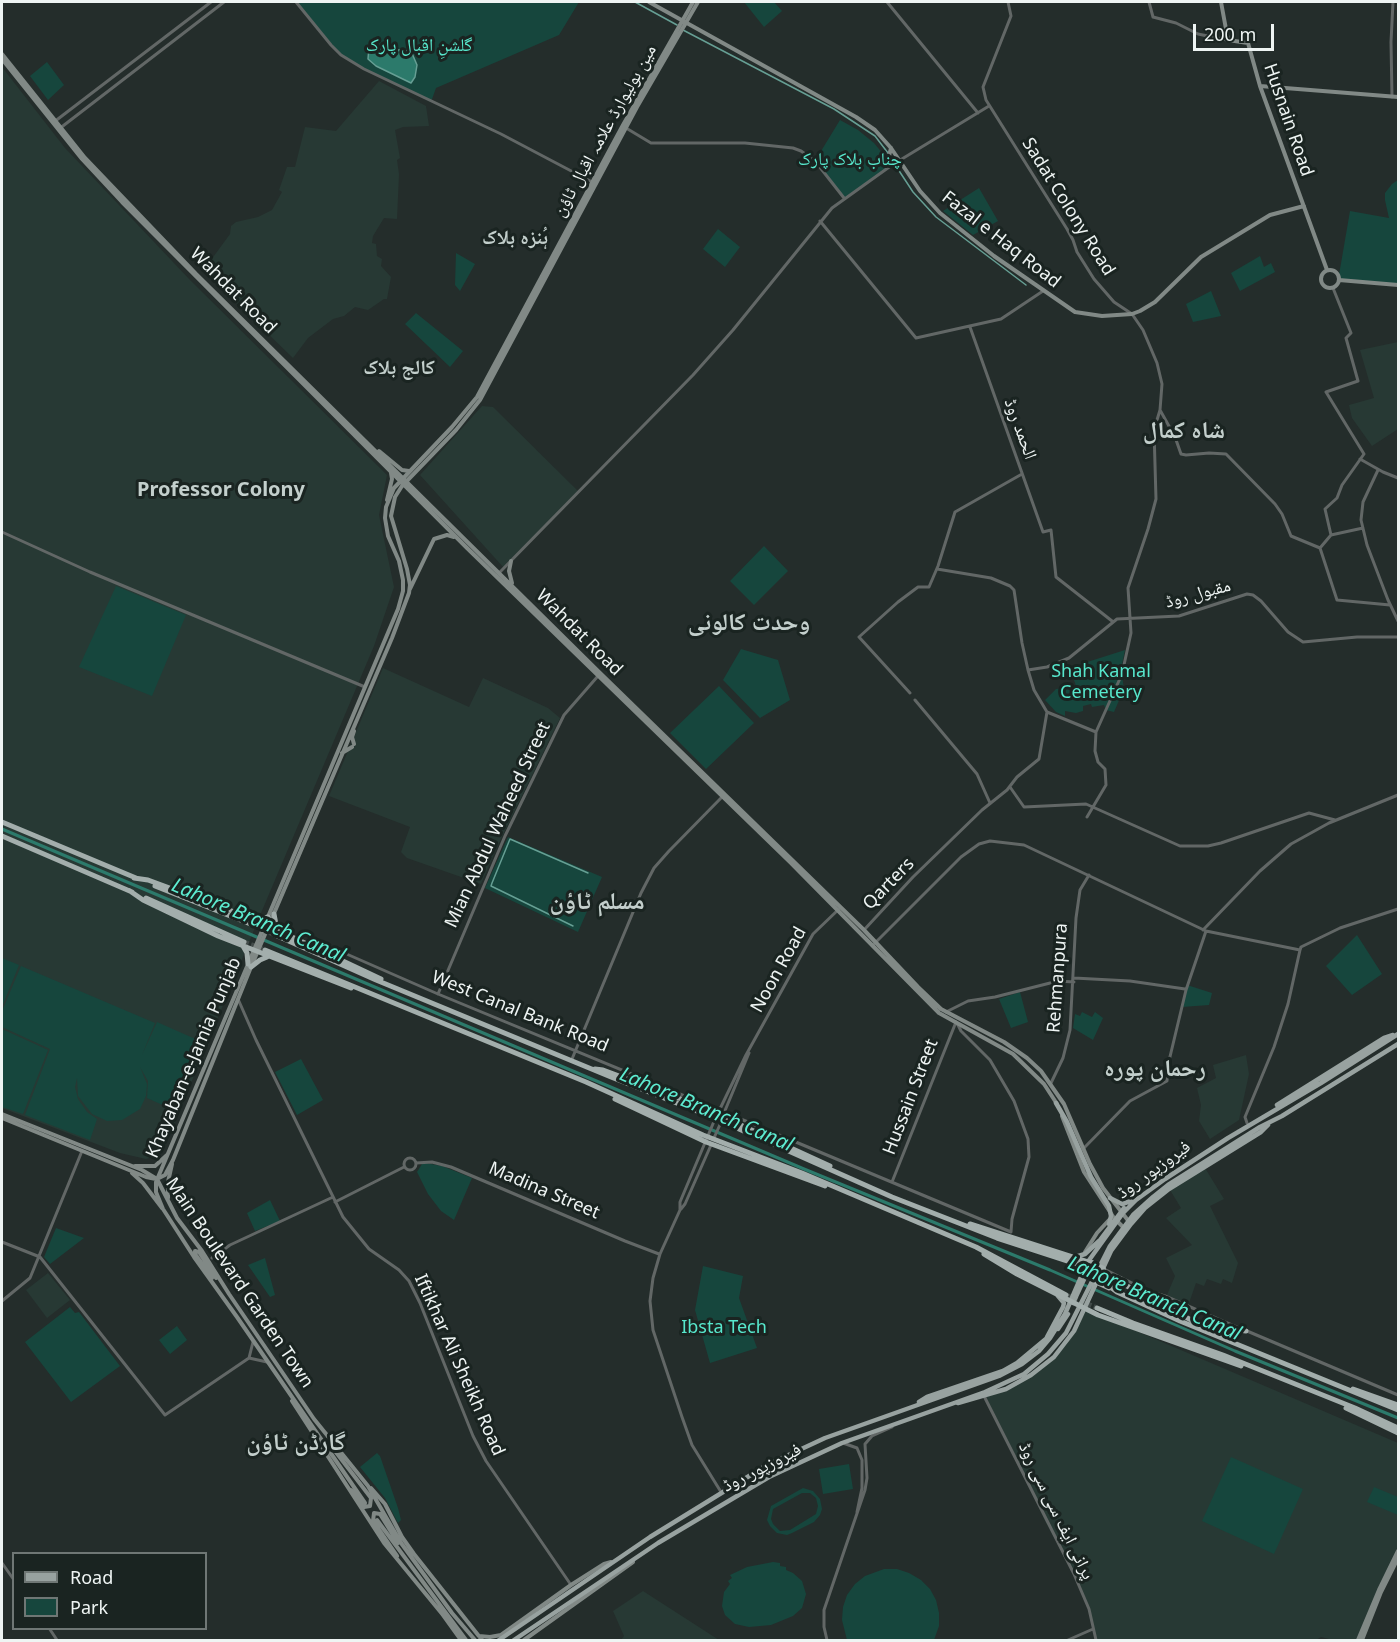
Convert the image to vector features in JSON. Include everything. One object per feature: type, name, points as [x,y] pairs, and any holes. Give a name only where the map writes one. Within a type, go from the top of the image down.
[{"type":"highway","points":[[2,822],[134,878],[148,880],[254,922],[375,975],[392,986],[712,1117],[844,1175],[997,1238],[1080,1265]]},
{"type":"highway","points":[[2,836],[130,891],[143,900],[244,944],[393,1002],[703,1135],[838,1188],[976,1247],[1066,1295]]},
{"type":"highway","points":[[274,914],[275,932]]},
{"type":"highway","points":[[254,922],[268,917]]},
{"type":"highway","points":[[244,944],[250,966],[269,957]]},
{"type":"highway","points":[[259,949],[269,957],[310,974],[393,1002]]},
{"type":"highway","points":[[589,1068],[603,1070],[721,1114],[817,1159],[844,1175]]},
{"type":"highway","points":[[586,1083],[603,1094],[708,1144],[816,1184],[838,1188]]},
{"type":"highway","points":[[956,1221],[1012,1235],[1103,1268],[1111,1289]]},
{"type":"highway","points":[[976,1247],[988,1257],[1098,1315],[1181,1346],[1258,1371],[1355,1408],[1398,1428]]},
{"type":"highway","points":[[1110,1277],[1228,1339]]},
{"type":"highway","points":[[1096,1282],[1180,1321],[1398,1410]]},
{"type":"highway","points":[[1097,1308],[1132,1323],[1223,1355],[1258,1371]]},
{"type":"highway","points":[[1202,1325],[1246,1331]]},
{"type":"highway","points":[[1342,1387],[1398,1405]]},
{"type":"highway","points":[[1315,1393],[1398,1433]]},
{"type":"main road","name":"Fazal e Haq Road","points":[[649,2],[682,26],[856,117],[882,136],[920,191],[939,213],[1043,291],[1075,312],[1102,316],[1132,314]]},
{"type":"main road","name":"مین بولیوارڈ علامہ اقبال ٹاؤن","points":[[594,183],[682,26],[693,2]]},
{"type":"main road","name":"مین بولیوارڈ علامہ اقبال ٹاؤن","points":[[404,481],[480,400],[594,183],[682,26],[698,2]]},
{"type":"main road","points":[[1221,2],[1228,40]]},
{"type":"main road","name":"Husnain Road","points":[[1228,40],[1248,43],[1260,86],[1327,270]]},
{"type":"main road","name":"Wahdat Road","points":[[2,54],[53,122]]},
{"type":"main road","name":"Wahdat Road","points":[[2,59],[82,159],[170,252],[375,450],[496,577],[724,796]]},
{"type":"main road","points":[[1260,86],[1398,97]]},
{"type":"main road","points":[[888,160],[890,150]]},
{"type":"main road","points":[[1132,314],[1155,302],[1201,257],[1270,215],[1304,206]]},
{"type":"main road","points":[[1327,270],[1336,272],[1340,280],[1333,288],[1325,287],[1322,274],[1327,270]]},
{"type":"main road","points":[[1340,280],[1398,285]]},
{"type":"main road","name":"Wahdat Road","points":[[332,410],[391,471],[404,481]]},
{"type":"main road","name":"مین بولیوارڈ علامہ اقبال ٹاؤن","points":[[404,481],[411,471],[454,429]]},
{"type":"main road","points":[[375,450],[382,452],[402,470],[411,471]]},
{"type":"main road","name":"Khayaban-e-Jamia Punjab","points":[[157,1179],[259,949],[268,917],[394,620],[403,591],[403,580],[399,561],[388,536],[386,507],[392,479],[391,471]]},
{"type":"main road","points":[[386,507],[394,488],[404,481]]},
{"type":"main road","points":[[403,591],[409,591],[405,561],[391,516],[395,497],[404,481]]},
{"type":"main road","name":"Khayaban-e-Jamia Punjab","points":[[265,928],[274,914],[342,753],[344,742],[356,722],[392,638],[409,591],[435,539],[447,535],[458,536]]},
{"type":"main road","name":"Wahdat Road","points":[[458,536],[500,572],[926,995],[956,1020],[1022,1061],[1044,1084],[1056,1103],[1084,1172],[1114,1218],[1125,1230]]},
{"type":"main road","points":[[511,561],[509,571],[513,586]]},
{"type":"main road","points":[[496,577],[500,572]]},
{"type":"main road","points":[[342,753],[353,746],[352,737],[356,722]]},
{"type":"main road","name":"Wahdat Road","points":[[840,909],[864,930],[939,1013],[1014,1048],[1041,1071],[1064,1104],[1092,1169],[1110,1198],[1131,1224]]},
{"type":"main road","name":"Khayaban-e-Jamia Punjab","points":[[157,1179],[165,1175],[173,1160],[250,966]]},
{"type":"main road","name":"فیروزپور روڈ","points":[[497,1641],[721,1492],[795,1450],[1007,1373],[1039,1351],[1061,1320],[1083,1271],[1114,1218],[1133,1200],[1152,1184],[1384,1038],[1398,1034]]},
{"type":"main road","name":"فیروزپور روڈ","points":[[914,1406],[927,1397],[1003,1371],[1032,1352],[1065,1319],[1101,1240],[1123,1213],[1165,1179],[1398,1034]]},
{"type":"main road","name":"فیروزپور روڈ","points":[[514,1641],[637,1557],[769,1477],[842,1443],[1015,1378],[1035,1366],[1066,1333],[1100,1264],[1133,1215],[1168,1185],[1398,1044]]},
{"type":"main road","points":[[1056,1103],[1070,1128],[1091,1177],[1111,1210],[1110,1220],[1101,1240],[1083,1255],[1075,1257]]},
{"type":"main road","points":[[2,1116],[82,1151],[131,1169],[156,1166],[167,1155]]},
{"type":"main road","points":[[2,1116],[150,1179],[157,1179]]},
{"type":"main road","name":"فیروزپور روڈ","points":[[941,1407],[1006,1389],[1023,1380],[1062,1348],[1081,1317],[1111,1251],[1125,1230],[1145,1208],[1169,1189],[1261,1132],[1270,1123]]},
{"type":"main road","points":[[170,1206],[168,1187],[173,1160]]},
{"type":"main road","points":[[131,1169],[162,1209]]},
{"type":"main road","name":"Main Boulevard Garden Town","points":[[157,1179],[177,1218],[202,1251],[327,1437],[381,1499],[414,1554],[480,1639]]},
{"type":"main road","name":"Main Boulevard Garden Town","points":[[157,1179],[156,1192],[162,1209],[365,1503]]},
{"type":"main road","points":[[1110,1198],[1122,1204],[1133,1200],[1135,1208],[1141,1210],[1145,1208]]},
{"type":"main road","points":[[1106,1206],[1109,1215],[1108,1222]]},
{"type":"main road","points":[[1083,1255],[1097,1233],[1114,1218]]},
{"type":"main road","points":[[216,1287],[195,1251],[199,1252],[216,1278],[222,1283]]},
{"type":"main road","points":[[1057,1295],[1064,1305],[1052,1331],[1062,1333],[1064,1339],[1062,1348]]},
{"type":"main road","points":[[1081,1317],[1087,1314],[1098,1315]]},
{"type":"main road","name":"Main Boulevard Garden Town","points":[[290,1395],[294,1406],[384,1543],[423,1590],[460,1641]]},
{"type":"main road","points":[[327,1437],[341,1460],[371,1498],[372,1504],[369,1508],[364,1508],[328,1457]]},
{"type":"main road","name":"Main Boulevard Garden Town","points":[[368,1486],[401,1543],[475,1641]]},
{"type":"main road","points":[[423,1590],[373,1521],[374,1513],[380,1514],[393,1536],[430,1583]]},
{"type":"main road","points":[[376,1520],[466,1641]]},
{"type":"main road","points":[[1360,1641],[1378,1590],[1398,1551]]},
{"type":"main road","name":"فیروزپور روڈ","points":[[524,1641],[592,1593],[637,1557]]},
{"type":"main road","points":[[1360,1641],[1398,1558]]},
{"type":"main road","name":"فیروزپور روڈ","points":[[497,1641],[501,1635],[571,1585],[604,1564],[616,1561]]},
{"type":"main road","points":[[480,1639],[501,1635]]},
{"type":"street","points":[[53,122],[211,2]]},
{"type":"street","points":[[59,129],[224,2]]},
{"type":"street","points":[[296,2],[341,55],[364,69],[501,134],[594,183]]},
{"type":"street","points":[[887,2],[978,113]]},
{"type":"street","points":[[500,572],[693,375],[733,330],[820,221],[844,198],[989,106],[982,87],[1011,16],[1008,2]]},
{"type":"street","points":[[1149,2],[1154,17],[1176,23],[1198,34],[1228,40]]},
{"type":"street","points":[[1392,97],[1393,2]]},
{"type":"street","points":[[165,36],[171,43]]},
{"type":"street","points":[[115,74],[121,81]]},
{"type":"street","name":"Sadat Colony Road","points":[[989,106],[1067,229],[1077,252],[1094,279],[1114,302],[1132,314],[1149,341],[1162,384],[1160,410],[1154,429],[1156,499],[1128,588],[1130,638],[1122,674],[1096,732]]},
{"type":"street","points":[[626,128],[651,143],[745,143],[793,148],[815,161],[844,198]]},
{"type":"street","points":[[820,221],[916,338],[970,327],[1009,315],[1043,291]]},
{"type":"street","points":[[1331,535],[1325,509],[1337,498],[1342,485],[1364,454],[1326,392],[1358,381],[1346,338],[1351,333],[1333,288]]},
{"type":"street","name":"الحمد روڈ","points":[[970,327],[1043,532],[1051,530],[1056,577],[1112,621]]},
{"type":"street","points":[[1160,410],[1170,426],[1181,454],[1226,454],[1275,504],[1282,514],[1290,536],[1320,548]]},
{"type":"street","points":[[1360,459],[1398,478]]},
{"type":"street","points":[[1378,470],[1363,502],[1361,520],[1367,545],[1398,621]]},
{"type":"street","points":[[910,693],[859,637],[918,587],[929,587],[956,512],[1022,474]]},
{"type":"street","points":[[1320,548],[1331,535],[1363,528]]},
{"type":"street","points":[[2,532],[90,572],[365,687]]},
{"type":"street","points":[[1320,548],[1337,600],[1390,605]]},
{"type":"street","points":[[937,569],[991,578],[1014,590],[1022,643],[1034,690],[1047,712],[1096,732],[1095,749],[1098,762],[1105,770],[1107,779],[1103,791],[1087,817]]},
{"type":"street","name":"مقبول روڈ","points":[[1129,619],[1179,616],[1247,594],[1261,601],[1288,632],[1303,642],[1357,637],[1398,637]]},
{"type":"street","points":[[1028,670],[1047,667],[1069,658],[1112,621],[1129,619]]},
{"type":"street","name":"Mian Abdul Waheed Street","points":[[438,994],[505,836],[564,715],[598,676]]},
{"type":"street","points":[[915,700],[977,774],[990,802]]},
{"type":"street","name":"Qarters","points":[[864,930],[990,802],[1010,787],[1017,777],[1039,759],[1047,712]]},
{"type":"street","points":[[1010,787],[1024,807],[1086,804],[1180,846],[1208,846],[1221,843],[1309,813],[1335,820]]},
{"type":"street","points":[[1083,1149],[1126,1104],[1167,1081],[1169,1061],[1186,990],[1205,931],[1278,854],[1291,844],[1335,820],[1398,795]]},
{"type":"street","points":[[571,1060],[641,893],[654,868],[724,796]]},
{"type":"street","points":[[875,944],[961,857],[984,842],[1002,841],[1024,845],[1205,931],[1300,950]]},
{"type":"street","name":"Rehmanpura","points":[[1051,1083],[1063,1058],[1068,1038],[1074,980],[1076,918],[1080,890],[1089,875]]},
{"type":"street","name":"Noon Road","points":[[708,1144],[749,1053],[813,934],[840,909]]},
{"type":"street","points":[[1247,1124],[1245,1117],[1274,1047],[1288,1004],[1301,947],[1340,928],[1398,909]]},
{"type":"street","name":"West Canal Bank Road","points":[[310,938],[721,1114],[892,1182],[1012,1235]]},
{"type":"street","points":[[946,1012],[968,1001],[995,997],[1058,981],[1130,981],[1186,990]]},
{"type":"street","name":"Iftikhar Ali Sheikh Road","points":[[238,999],[348,1227],[363,1244],[399,1270],[409,1281],[473,1436],[486,1461],[571,1585]]},
{"type":"street","points":[[233,1013],[242,1010]]},
{"type":"street","points":[[956,1020],[961,1031],[990,1060],[1014,1101],[1028,1139],[1029,1157],[1012,1219],[1012,1235]]},
{"type":"street","name":"Hussain Street","points":[[892,1182],[956,1020]]},
{"type":"street","points":[[680,1210],[680,1202],[708,1144]]},
{"type":"street","points":[[708,1144],[685,1204],[660,1254],[650,1291],[650,1310],[653,1330],[692,1445],[721,1492]]},
{"type":"street","points":[[2,1301],[30,1278],[82,1151]]},
{"type":"street","points":[[212,1258],[230,1245],[404,1167],[411,1170],[416,1163],[413,1159],[407,1158],[404,1161],[404,1167]]},
{"type":"street","name":"Madina Street","points":[[416,1163],[432,1162],[451,1167],[660,1254]]},
{"type":"street","points":[[692,1174],[697,1176]]},
{"type":"street","points":[[2,1242],[40,1257],[165,1415],[249,1358],[254,1340]]},
{"type":"street","points":[[1103,1268],[1148,1291],[1165,1296],[1398,1395]]},
{"type":"street","points":[[249,1358],[268,1362]]},
{"type":"street","name":"پرانی ایف سی سی روڈ","points":[[984,1396],[1074,1574],[1089,1609],[1096,1641]]},
{"type":"street","points":[[827,1641],[824,1610],[856,1516],[862,1488],[864,1447],[867,1440],[900,1421]]},
{"type":"street","points":[[842,1443],[857,1448],[864,1463]]},
{"type":"street","points":[[2,1563],[12,1577]]},
{"type":"street","points":[[1068,1641],[1093,1629]]},
{"type":"shaded area","points":[[369,47],[411,51],[417,65],[415,77],[411,83],[376,66],[368,59]]},
{"type":"shaded area","points":[[2,67],[65,148],[190,280],[387,475],[379,515],[394,587],[374,646],[163,1151],[146,1159],[120,1153],[2,1108]]},
{"type":"shaded area","points":[[379,81],[426,106],[429,126],[403,127],[395,130],[400,158],[397,160],[399,174],[397,219],[384,218],[373,236],[372,243],[376,244],[377,256],[382,259],[381,266],[391,277],[387,299],[368,310],[355,307],[344,316],[333,319],[308,338],[293,358],[203,271],[230,234],[231,226],[236,222],[258,217],[272,210],[282,192],[279,190],[287,167],[295,167],[305,127],[336,131]]},
{"type":"shaded area","points":[[1398,342],[1398,429],[1372,446],[1352,418],[1349,405],[1374,398],[1360,350]]},
{"type":"shaded area","points":[[482,406],[493,407],[579,492],[504,568],[420,475]]},
{"type":"shaded area","points":[[383,668],[469,707],[483,678],[548,708],[560,718],[481,884],[407,858],[401,852],[410,827],[329,796]]},
{"type":"shaded area","points":[[1246,1055],[1249,1074],[1239,1120],[1210,1139],[1199,1121],[1201,1105],[1197,1088],[1216,1078],[1213,1065]]},
{"type":"shaded area","points":[[1205,1168],[1224,1199],[1210,1206],[1238,1263],[1232,1283],[1223,1279],[1221,1284],[1207,1279],[1204,1286],[1196,1283],[1188,1306],[1167,1295],[1175,1276],[1166,1258],[1192,1245],[1166,1218],[1181,1208],[1170,1190]]},
{"type":"shaded area","points":[[48,1273],[70,1300],[47,1318],[26,1290]]},
{"type":"shaded area","points":[[1085,1309],[1398,1443],[1398,1546],[1361,1640],[1333,1640],[1321,1637],[1316,1640],[1096,1640],[1089,1609],[1074,1574],[1046,1523],[986,1397],[1029,1377],[1062,1348]]},
{"type":"shaded area","points":[[643,1591],[719,1640],[621,1640],[624,1636],[613,1611]]},
{"type":"green space","name":"گلشنِ اقبال پارک","points":[[296,2],[579,2],[559,35],[436,88],[431,102],[341,55]]},
{"type":"green space","points":[[744,2],[774,2],[782,11],[764,27]]},
{"type":"green space","points":[[47,62],[64,85],[48,100],[30,76]]},
{"type":"green space","name":"چناب بلاک پارک","points":[[840,120],[858,130],[874,143],[892,165],[844,198],[815,161]]},
{"type":"green space","points":[[1398,180],[1398,285],[1341,281],[1339,275],[1350,211],[1389,218],[1385,193]]},
{"type":"green space","points":[[979,188],[998,221],[973,235],[943,211]]},
{"type":"green space","points":[[718,229],[740,247],[725,267],[703,249]]},
{"type":"green space","points":[[456,253],[475,264],[460,291],[455,285]]},
{"type":"green space","points":[[1260,256],[1264,267],[1271,263],[1275,272],[1240,291],[1231,273]]},
{"type":"green space","points":[[1211,291],[1221,316],[1193,322],[1186,304]]},
{"type":"green space","points":[[416,313],[463,351],[450,367],[405,324]]},
{"type":"green space","points":[[764,546],[788,571],[754,605],[730,581]]},
{"type":"green space","points":[[116,586],[186,615],[152,696],[79,667]]},
{"type":"green space","points":[[741,649],[778,660],[790,700],[760,718],[723,680]]},
{"type":"green space","name":"Shah Kamal Cemetery","points":[[1125,650],[1121,669],[1124,689],[1114,712],[1106,710],[1104,705],[1092,707],[1091,704],[1083,706],[1083,711],[1076,713],[1065,711],[1065,716],[1056,712],[1045,700],[1056,689],[1076,686],[1071,671],[1082,668],[1081,664]]},
{"type":"green space","points":[[719,686],[754,723],[706,769],[670,733]]},
{"type":"green space","points":[[508,837],[602,877],[578,932],[485,888]]},
{"type":"green space","points":[[1357,935],[1382,974],[1352,995],[1326,966]]},
{"type":"green space","points":[[2,958],[19,965],[2,1007]]},
{"type":"green space","points":[[21,966],[155,1023],[142,1055],[157,1022],[202,1042],[176,1111],[147,1098],[148,1081],[140,1067],[147,1084],[146,1096],[140,1109],[122,1120],[107,1121],[92,1114],[78,1096],[77,1078],[75,1087],[78,1099],[87,1112],[97,1119],[90,1140],[25,1115],[50,1049],[2,1027],[2,1011]]},
{"type":"green space","points":[[1187,985],[1212,993],[1209,1005],[1182,1007]]},
{"type":"green space","points":[[1020,992],[1028,1022],[1011,1028],[999,999]]},
{"type":"green space","points":[[1082,1012],[1092,1017],[1095,1012],[1103,1018],[1093,1040],[1073,1028],[1075,1014],[1080,1016]]},
{"type":"green space","points":[[2,1029],[48,1050],[23,1114],[2,1107]]},
{"type":"green space","points":[[301,1059],[323,1100],[297,1115],[275,1072]]},
{"type":"green space","points":[[425,1163],[442,1166],[472,1178],[454,1220],[441,1211],[428,1194],[417,1172]]},
{"type":"green space","points":[[270,1200],[280,1221],[255,1231],[247,1213]]},
{"type":"green space","points":[[56,1228],[84,1238],[50,1264],[44,1257]]},
{"type":"green space","points":[[265,1258],[275,1295],[270,1297],[248,1265]]},
{"type":"green space","name":"Ibsta Tech","points":[[703,1266],[743,1276],[739,1298],[757,1348],[710,1363],[695,1310]]},
{"type":"green space","points":[[70,1307],[75,1313],[79,1312],[120,1366],[71,1402],[25,1342]]},
{"type":"green space","points":[[177,1326],[187,1340],[170,1354],[159,1340]]},
{"type":"green space","points":[[377,1453],[398,1508],[401,1520],[398,1523],[385,1498],[360,1467]]},
{"type":"green space","points":[[1231,1457],[1303,1489],[1274,1554],[1202,1521]]},
{"type":"green space","points":[[849,1464],[853,1489],[823,1494],[819,1469]]},
{"type":"green space","points":[[1374,1487],[1398,1497],[1398,1515],[1367,1502]]},
{"type":"green space","points":[[803,1488],[813,1491],[820,1499],[822,1509],[814,1522],[787,1535],[777,1533],[770,1526],[767,1520],[771,1506]],"holes":[[[802,1493],[810,1493],[816,1498],[818,1506],[816,1514],[790,1530],[780,1531],[771,1519],[773,1509]]]},
{"type":"green space","points":[[773,1562],[780,1563],[780,1566],[786,1567],[786,1570],[802,1581],[806,1594],[802,1608],[793,1616],[771,1625],[749,1627],[735,1624],[725,1615],[722,1606],[724,1592],[730,1584],[728,1581],[732,1578],[730,1575],[747,1567]]},
{"type":"green space","points":[[884,1569],[897,1569],[909,1573],[930,1589],[939,1613],[939,1626],[934,1640],[847,1640],[842,1620],[847,1595],[865,1576]]},
{"type":"waterway","points":[[635,2],[677,25]]},
{"type":"waterway","points":[[683,30],[834,109],[875,136],[888,153]]},
{"type":"waterway","points":[[890,157],[913,192],[936,217],[1026,285]]},
{"type":"waterway","name":"Lahore Branch Canal","points":[[2,829],[1398,1418]]},
{"type":"waterway","points":[[573,926],[491,886],[510,839],[588,873]]},
{"type":"tunnel","points":[[253,925],[273,934]]},
{"type":"tunnel","points":[[244,942],[265,950]]},
{"type":"tunnel","points":[[1080,1265],[1101,1273]]},
{"type":"tunnel","points":[[1066,1295],[1097,1308]]},
{"type":"district","name":"ہُنزہ بلاک","points":[[515,238]]},
{"type":"district","name":"کالج بلاک","points":[[399,368]]},
{"type":"district","name":"شاہ کمال","points":[[1184,431]]},
{"type":"district","name":"Professor Colony","points":[[221,490]]},
{"type":"district","name":"وحدت کالونی","points":[[749,623]]},
{"type":"district","name":"مسلم ٹاؤن","points":[[597,902]]},
{"type":"district","name":"رحمان پورہ","points":[[1155,1069]]},
{"type":"district","name":"گارڈن ٹاؤن","points":[[296,1443]]}]
